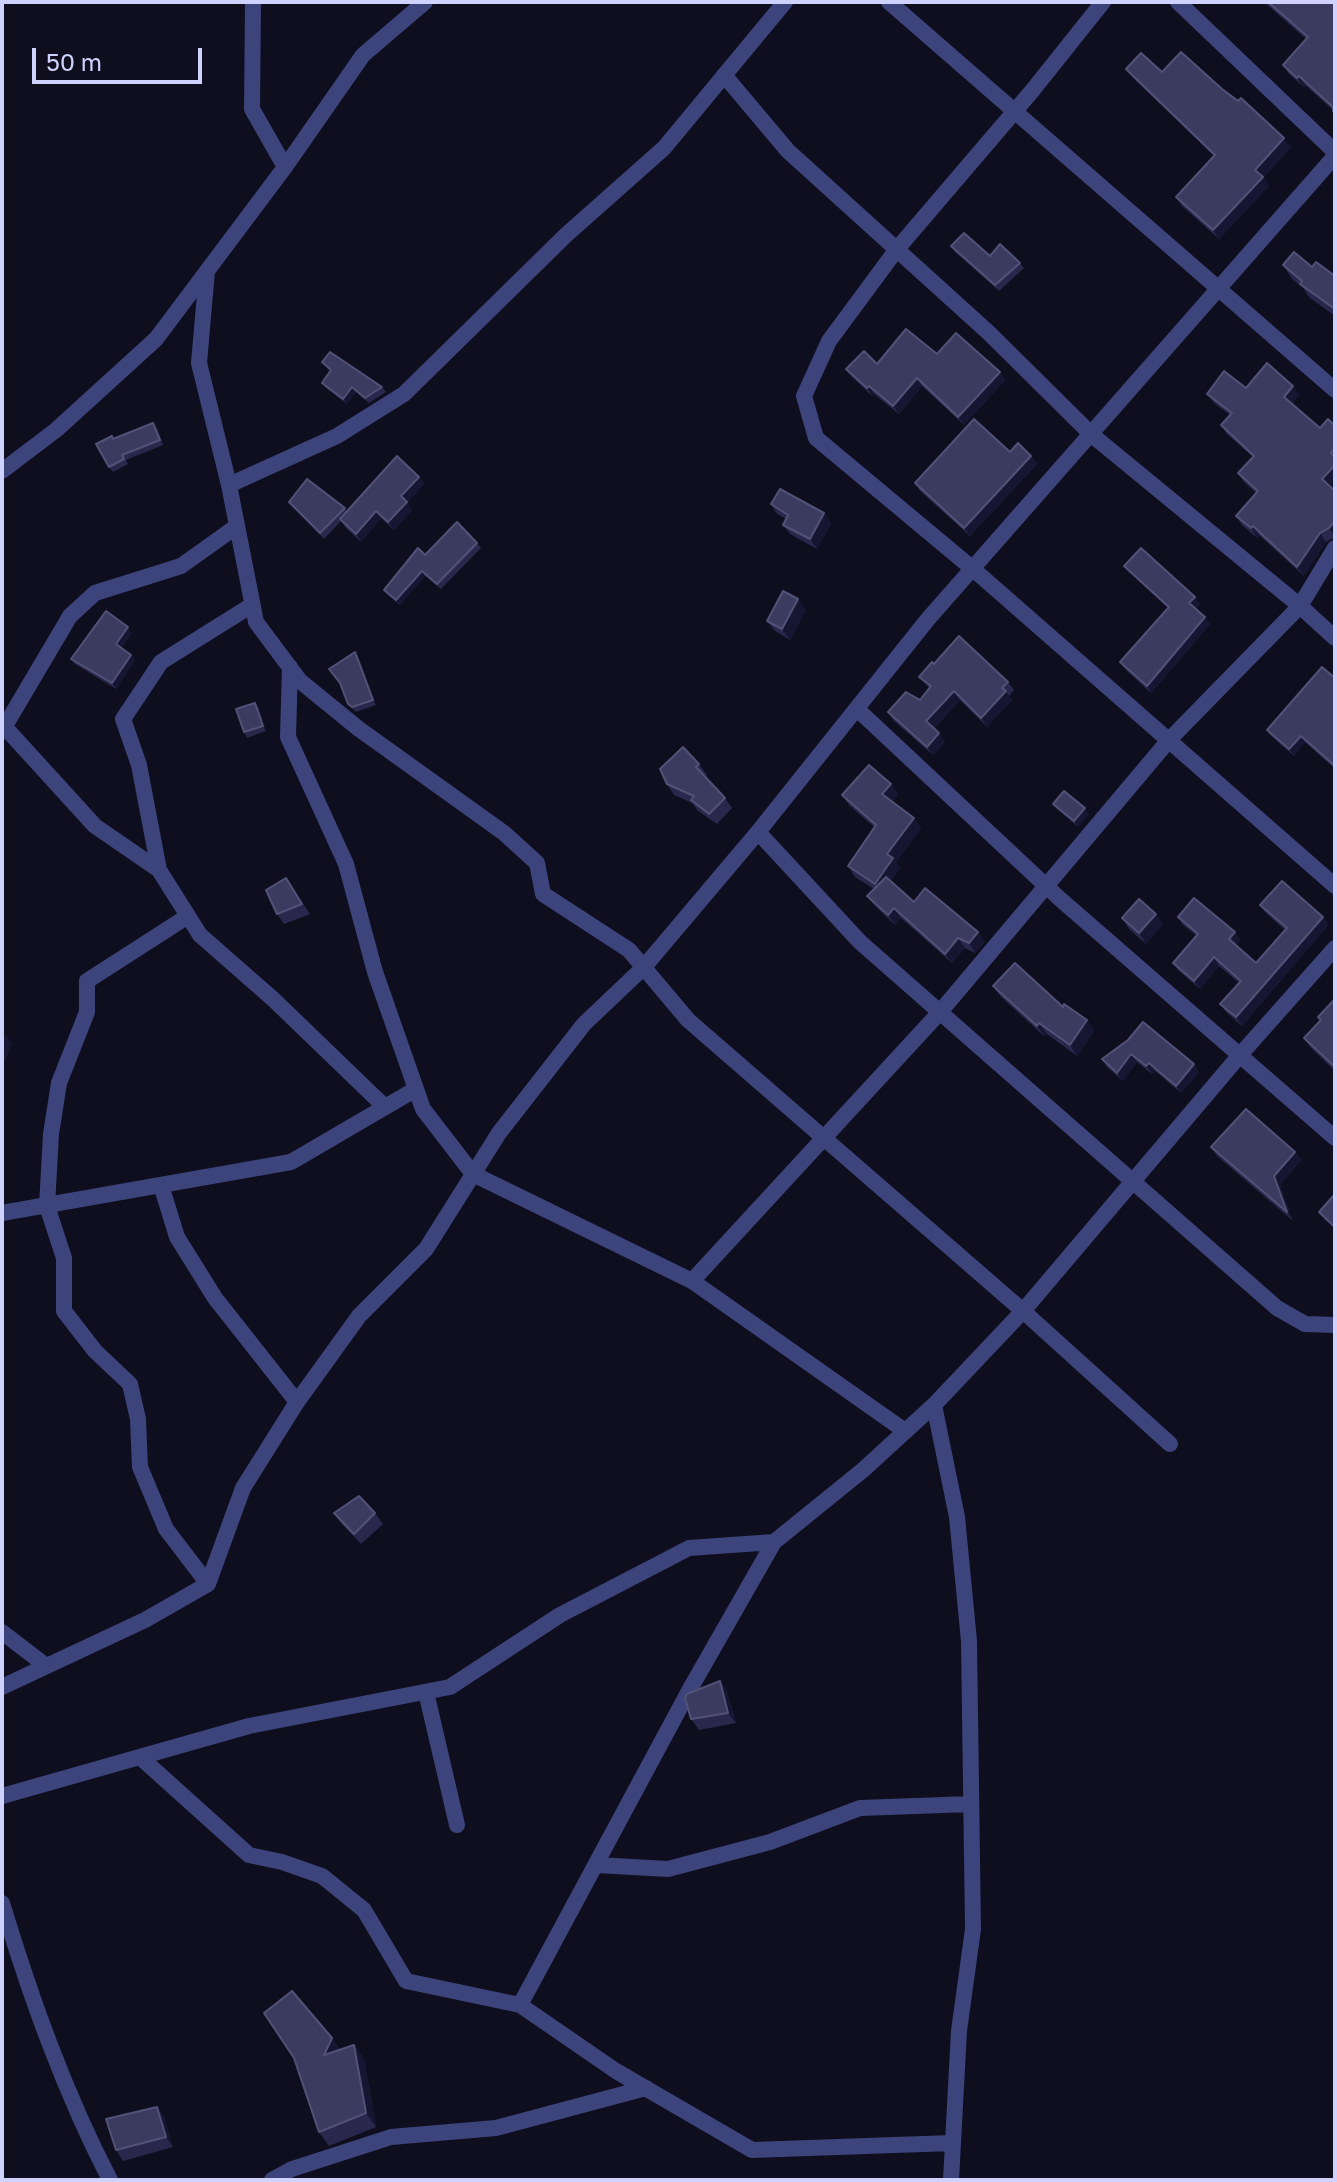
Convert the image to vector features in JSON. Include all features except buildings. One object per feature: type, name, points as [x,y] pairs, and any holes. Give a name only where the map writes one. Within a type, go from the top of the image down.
[{"type":"street","points":[[253,2],[252,109],[285,167]]},
{"type":"street","points":[[2,471],[56,430],[156,339],[285,167],[363,55],[425,2]]},
{"type":"street","points":[[229,485],[337,436],[404,394],[566,235],[664,148],[785,2]]},
{"type":"street","points":[[889,2],[1335,390]]},
{"type":"street","points":[[1103,2],[1016,111],[897,249],[829,341],[804,396],[816,438],[973,569],[1335,886]]},
{"type":"street","points":[[2,1687],[145,1620],[208,1584],[243,1488],[297,1402],[359,1316],[426,1249],[499,1133],[584,1024],[644,967],[758,832],[928,619],[1335,154],[1178,2]]},
{"type":"street","points":[[724,75],[788,151],[989,333],[1092,435],[1335,638]]},
{"type":"street","points":[[207,271],[199,363],[229,485],[252,605],[256,622],[300,681],[359,729],[504,833],[537,863],[543,894],[629,950],[688,1020],[1023,1311],[1170,1444]]},
{"type":"street","points":[[159,870],[95,826],[3,727],[70,616],[95,593],[181,566],[237,526]]},
{"type":"street","points":[[692,1281],[940,1012],[1169,740],[1300,606],[1335,548]]},
{"type":"street","points":[[252,605],[161,662],[123,719],[139,765],[159,870],[200,935],[273,999],[385,1107]]},
{"type":"street","points":[[290,667],[288,737],[346,864],[375,972],[423,1109],[473,1174],[692,1281],[905,1431]]},
{"type":"street","points":[[857,709],[1045,885],[1335,1138]]},
{"type":"street","points":[[758,832],[860,942],[1277,1308],[1305,1324],[1335,1325]]},
{"type":"street","points":[[188,916],[87,981],[87,1012],[59,1083],[51,1134],[47,1206],[64,1258],[64,1311],[95,1351],[130,1384],[138,1419],[140,1467],[166,1529],[208,1584]]},
{"type":"street","points":[[520,2005],[690,1689],[774,1542],[863,1470],[934,1405],[1023,1311],[1335,948]]},
{"type":"street","points":[[2,1213],[291,1162],[416,1089]]},
{"type":"street","points":[[161,1185],[177,1237],[184,1249],[215,1298],[297,1402]]},
{"type":"street","points":[[934,1405],[957,1517],[968,1625],[973,1929],[959,2031],[951,2180]]},
{"type":"street","points":[[2,1796],[249,1726],[450,1687],[560,1615],[689,1548],[774,1542]]},
{"type":"street","points":[[2,1632],[45,1665]]},
{"type":"street","points":[[426,1692],[457,1825]]},
{"type":"street","points":[[140,1757],[249,1855],[322,1876],[364,1910],[406,1981],[520,2005],[646,2088],[752,2150],[952,2143]]},
{"type":"street","points":[[597,1865],[668,1869],[770,1842],[860,1808],[971,1804]]},
{"type":"street","points":[[2,1903],[28,1989],[80,2122],[110,2180]]},
{"type":"street","points":[[272,2180],[292,2169],[391,2137],[496,2128],[646,2088]]}]
